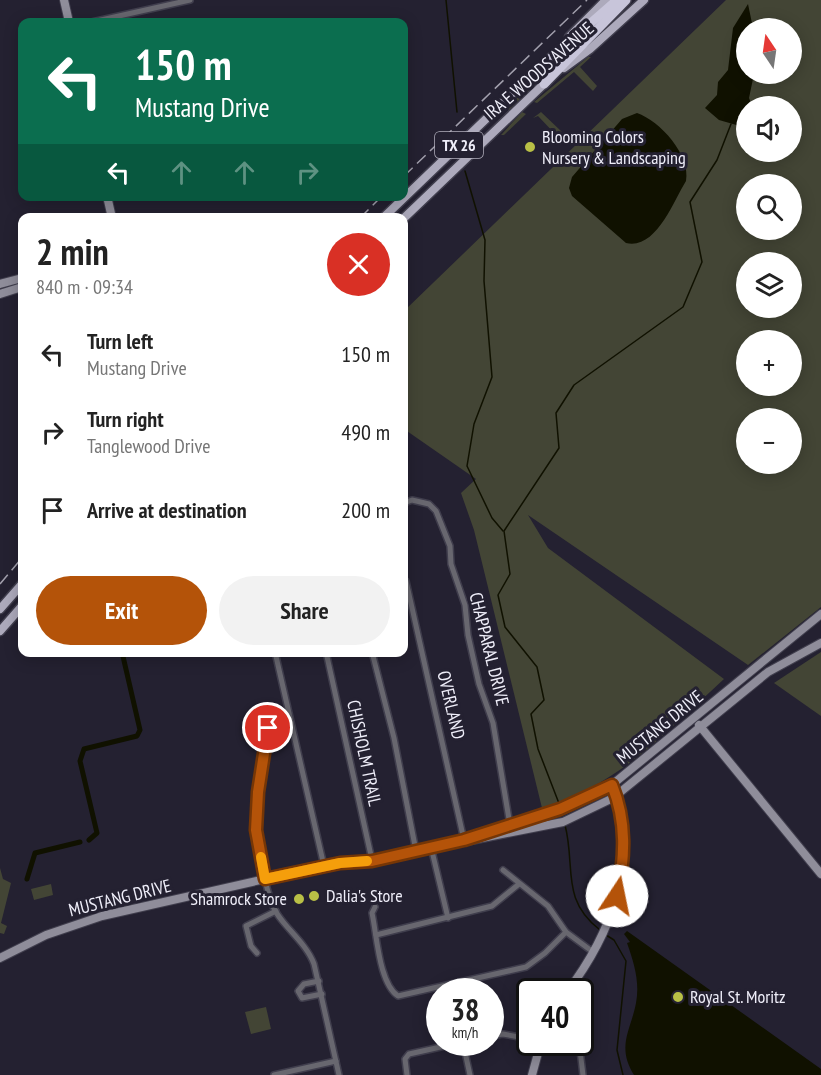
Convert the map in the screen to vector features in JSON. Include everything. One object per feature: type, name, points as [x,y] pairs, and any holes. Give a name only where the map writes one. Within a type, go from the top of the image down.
[{"type":"highway","points":[[536,72],[617,0]]},
{"type":"highway","name":"TX 26","points":[[543,84],[627,0]]},
{"type":"main road","points":[[64,0],[68,18]]},
{"type":"main road","name":"IRA E WOODS AVENUE","points":[[408,193],[536,72],[606,0]]},
{"type":"main road","name":"IRA E WOODS AVENUE","points":[[408,214],[543,84],[590,49],[644,0]]},
{"type":"main road","points":[[400,201],[401,213]]},
{"type":"main road","name":"IRA E WOODS AVENUE","points":[[389,213],[400,201]]},
{"type":"main road","points":[[0,284],[18,279]]},
{"type":"main road","points":[[0,294],[18,288]]},
{"type":"main road","points":[[0,609],[18,589]]},
{"type":"main road","points":[[0,631],[18,611]]},
{"type":"main road","name":"MUSTANG DRIVE","points":[[511,829],[588,798],[612,785],[821,614]]},
{"type":"main road","name":"MUSTANG DRIVE","points":[[0,958],[46,935],[90,919],[324,866],[372,861],[511,829],[563,822],[616,795],[768,672],[821,643]]},
{"type":"main road","points":[[695,718],[821,874]]},
{"type":"main road","points":[[577,978],[610,920],[621,879],[624,842],[622,819],[612,785]]},
{"type":"main road","points":[[532,1075],[537,1056]]},
{"type":"street","points":[[110,18],[190,0]]},
{"type":"street","name":"CHAPPARAL DRIVE","points":[[408,501],[429,504],[436,511],[450,546],[451,564],[465,605],[468,635],[479,684],[493,723],[511,829]]},
{"type":"street","name":"OVERLAND","points":[[408,590],[464,840]]},
{"type":"street","points":[[275,657],[324,866]]},
{"type":"street","name":"CHISHOLM TRAIL","points":[[327,657],[372,861]]},
{"type":"street","points":[[373,657],[394,738],[416,851]]},
{"type":"street","points":[[268,712],[268,728],[258,792],[256,830],[265,879],[276,911],[306,947],[319,981],[339,1075]]},
{"type":"street","points":[[431,848],[447,918]]},
{"type":"street","points":[[503,870],[548,906],[566,932],[593,952]]},
{"type":"street","points":[[376,935],[492,906],[519,884]]},
{"type":"street","points":[[375,907],[372,913],[387,983],[395,994],[402,995],[526,967],[546,953],[566,932]]},
{"type":"street","points":[[257,953],[250,946],[246,926],[276,911]]},
{"type":"street","points":[[319,981],[304,984],[298,991],[302,998],[322,994]]},
{"type":"street","points":[[407,1075],[405,1058],[426,1053]]},
{"type":"street","points":[[466,1056],[470,1075]]},
{"type":"street","points":[[581,1056],[583,1075]]},
{"type":"street","points":[[274,1075],[336,1061]]},
{"type":"green space","points":[[726,0],[821,0],[821,607],[748,665],[528,515],[548,548],[724,679],[662,737],[618,771],[570,798],[542,808],[474,530],[461,493],[476,479],[408,432],[408,307]]},
{"type":"green space","points":[[572,47],[509,110],[506,108]]},
{"type":"green space","points":[[588,57],[591,57],[580,67],[597,86],[593,91],[574,72],[537,103],[534,102]]},
{"type":"green space","points":[[522,112],[526,114],[504,135],[501,135]]},
{"type":"green space","points":[[541,112],[562,132],[557,136],[538,116],[533,118]]},
{"type":"green space","points":[[821,652],[821,716],[774,683]]},
{"type":"green space","points":[[0,868],[3,879],[11,883],[1,923],[7,926],[4,934],[0,933]]},
{"type":"green space","points":[[51,884],[53,895],[34,900],[31,889]]},
{"type":"green space","points":[[266,1007],[271,1029],[251,1034],[245,1012]]},
{"type":"shaded area","points":[[748,4],[751,18],[739,18]]},
{"type":"shaded area","points":[[736,23],[736,84],[752,84],[749,96],[736,96],[736,125],[719,120],[705,108],[717,95],[718,82],[728,70],[733,28]]},
{"type":"shaded area","points":[[637,113],[655,123],[672,140],[684,161],[686,181],[655,232],[637,243],[626,243],[572,196],[569,188],[572,177],[622,119]]},
{"type":"shaded area","name":"Royal St. Moritz","points":[[627,931],[821,1069],[821,1075],[634,1075],[625,1047],[636,1003],[637,988],[634,965],[627,943],[630,942],[624,934]]},
{"type":"waterway","points":[[446,0],[457,112]]},
{"type":"waterway","points":[[560,806],[538,749],[531,714],[544,700],[537,667],[505,627],[498,595],[510,574],[504,531],[559,448],[556,413],[574,385],[683,307],[702,262],[690,202],[717,160],[731,124]]},
{"type":"waterway","points":[[465,171],[485,240],[484,281],[492,377],[474,424],[467,466],[492,518],[503,531]]},
{"type":"waterway","points":[[89,840],[97,833],[80,761],[84,749],[137,736],[140,730],[123,657]]},
{"type":"waterway","points":[[565,825],[574,894],[587,918],[600,930]]},
{"type":"waterway","points":[[27,879],[35,853],[80,842]]},
{"type":"waterway","points":[[606,935],[614,940],[626,961],[617,1050],[623,1075]]},
{"type":"railway","points":[[408,172],[587,0]]},
{"type":"railway","points":[[365,213],[377,201]]},
{"type":"railway","points":[[0,584],[18,563]]},
{"type":"slow traffic","points":[[261,857],[265,879],[340,863],[367,861]]},
{"type":"place","name":"Blooming Colors Nursery & Landscaping","points":[[530,147]]},
{"type":"place","name":"Dalia's Store","points":[[314,896]]},
{"type":"place","name":"Shamrock Store","points":[[299,899]]},
{"type":"place","name":"Royal St. Moritz","points":[[678,997]]},
{"type":"route","points":[[268,728],[258,792],[256,830],[265,879],[340,863],[372,861],[464,840],[560,809],[612,785],[620,805],[624,842],[617,896]]}]
